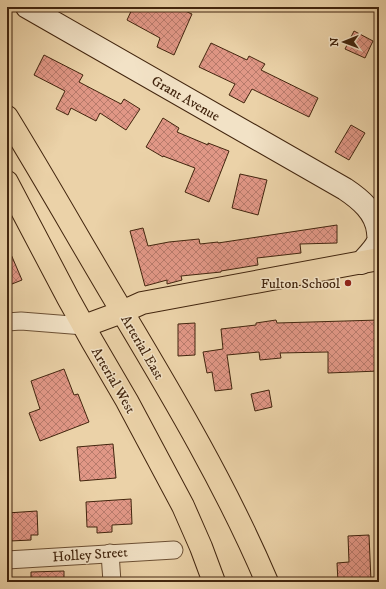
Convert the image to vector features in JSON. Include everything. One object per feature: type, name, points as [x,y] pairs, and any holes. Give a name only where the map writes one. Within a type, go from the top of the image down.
[{"type":"highway","name":"Arterial East","points":[[7,117],[157,370],[229,500],[267,582]]},
{"type":"highway","name":"Arterial West","points":[[7,182],[183,506],[202,547],[214,582]]},
{"type":"highway","points":[[84,326],[142,303],[370,261]]},
{"type":"highway","points":[[202,547],[216,561],[230,582]]},
{"type":"street","name":"Grant Avenue","points":[[27,7],[345,189]]},
{"type":"street","points":[[345,189],[379,202]]},
{"type":"street","points":[[345,189],[359,199],[372,212],[377,228],[378,240],[373,248],[370,261]]},
{"type":"street","points":[[7,322],[21,321],[84,326]]},
{"type":"street","name":"Holley Street","points":[[7,560],[174,550]]},
{"type":"street","points":[[110,553],[112,582]]},
{"type":"building","points":[[133,7],[176,7],[192,14],[174,55],[157,47],[160,38],[127,20]]},
{"type":"building","points":[[354,31],[373,41],[365,58],[345,49]]},
{"type":"building","points":[[211,43],[247,60],[249,56],[265,64],[261,70],[318,98],[309,117],[252,89],[244,103],[229,95],[235,84],[199,67]]},
{"type":"building","points":[[44,55],[83,75],[79,82],[121,104],[124,99],[140,109],[126,130],[100,113],[96,121],[71,108],[68,115],[56,109],[65,91],[34,75]]},
{"type":"building","points":[[163,118],[179,128],[177,132],[208,145],[208,143],[229,151],[209,202],[185,192],[195,168],[163,157],[146,147]]},
{"type":"building","points":[[351,125],[365,133],[349,160],[335,152]]},
{"type":"building","points":[[240,174],[267,180],[258,215],[232,208]]},
{"type":"building","points":[[337,225],[337,243],[300,244],[301,253],[257,258],[258,265],[221,272],[181,276],[182,280],[167,284],[167,280],[145,286],[130,231],[143,228],[148,246],[199,239],[200,244],[218,243]]},
{"type":"building","points":[[7,245],[22,280],[7,286]]},
{"type":"building","points":[[276,320],[277,323],[379,320],[379,371],[328,373],[328,352],[280,353],[281,358],[260,360],[259,352],[227,355],[232,389],[215,391],[212,372],[207,373],[203,352],[223,349],[221,329],[256,325],[256,323]]},
{"type":"building","points":[[195,323],[195,355],[178,356],[178,324]]},
{"type":"building","points":[[64,369],[74,395],[78,394],[89,422],[40,441],[29,413],[40,409],[31,381]]},
{"type":"building","points":[[269,390],[272,407],[255,411],[251,394]]},
{"type":"building","points":[[113,444],[116,478],[80,481],[77,447]]},
{"type":"building","points":[[131,499],[132,524],[112,525],[112,532],[97,533],[97,527],[87,527],[86,502]]},
{"type":"building","points":[[37,511],[38,535],[31,535],[31,540],[10,541],[7,513]]},
{"type":"building","points":[[369,535],[371,581],[338,582],[337,563],[349,562],[348,536]]},
{"type":"building","points":[[64,571],[64,582],[31,582],[31,572]]},
{"type":"place","name":"Fulton School","points":[[348,283]]}]
